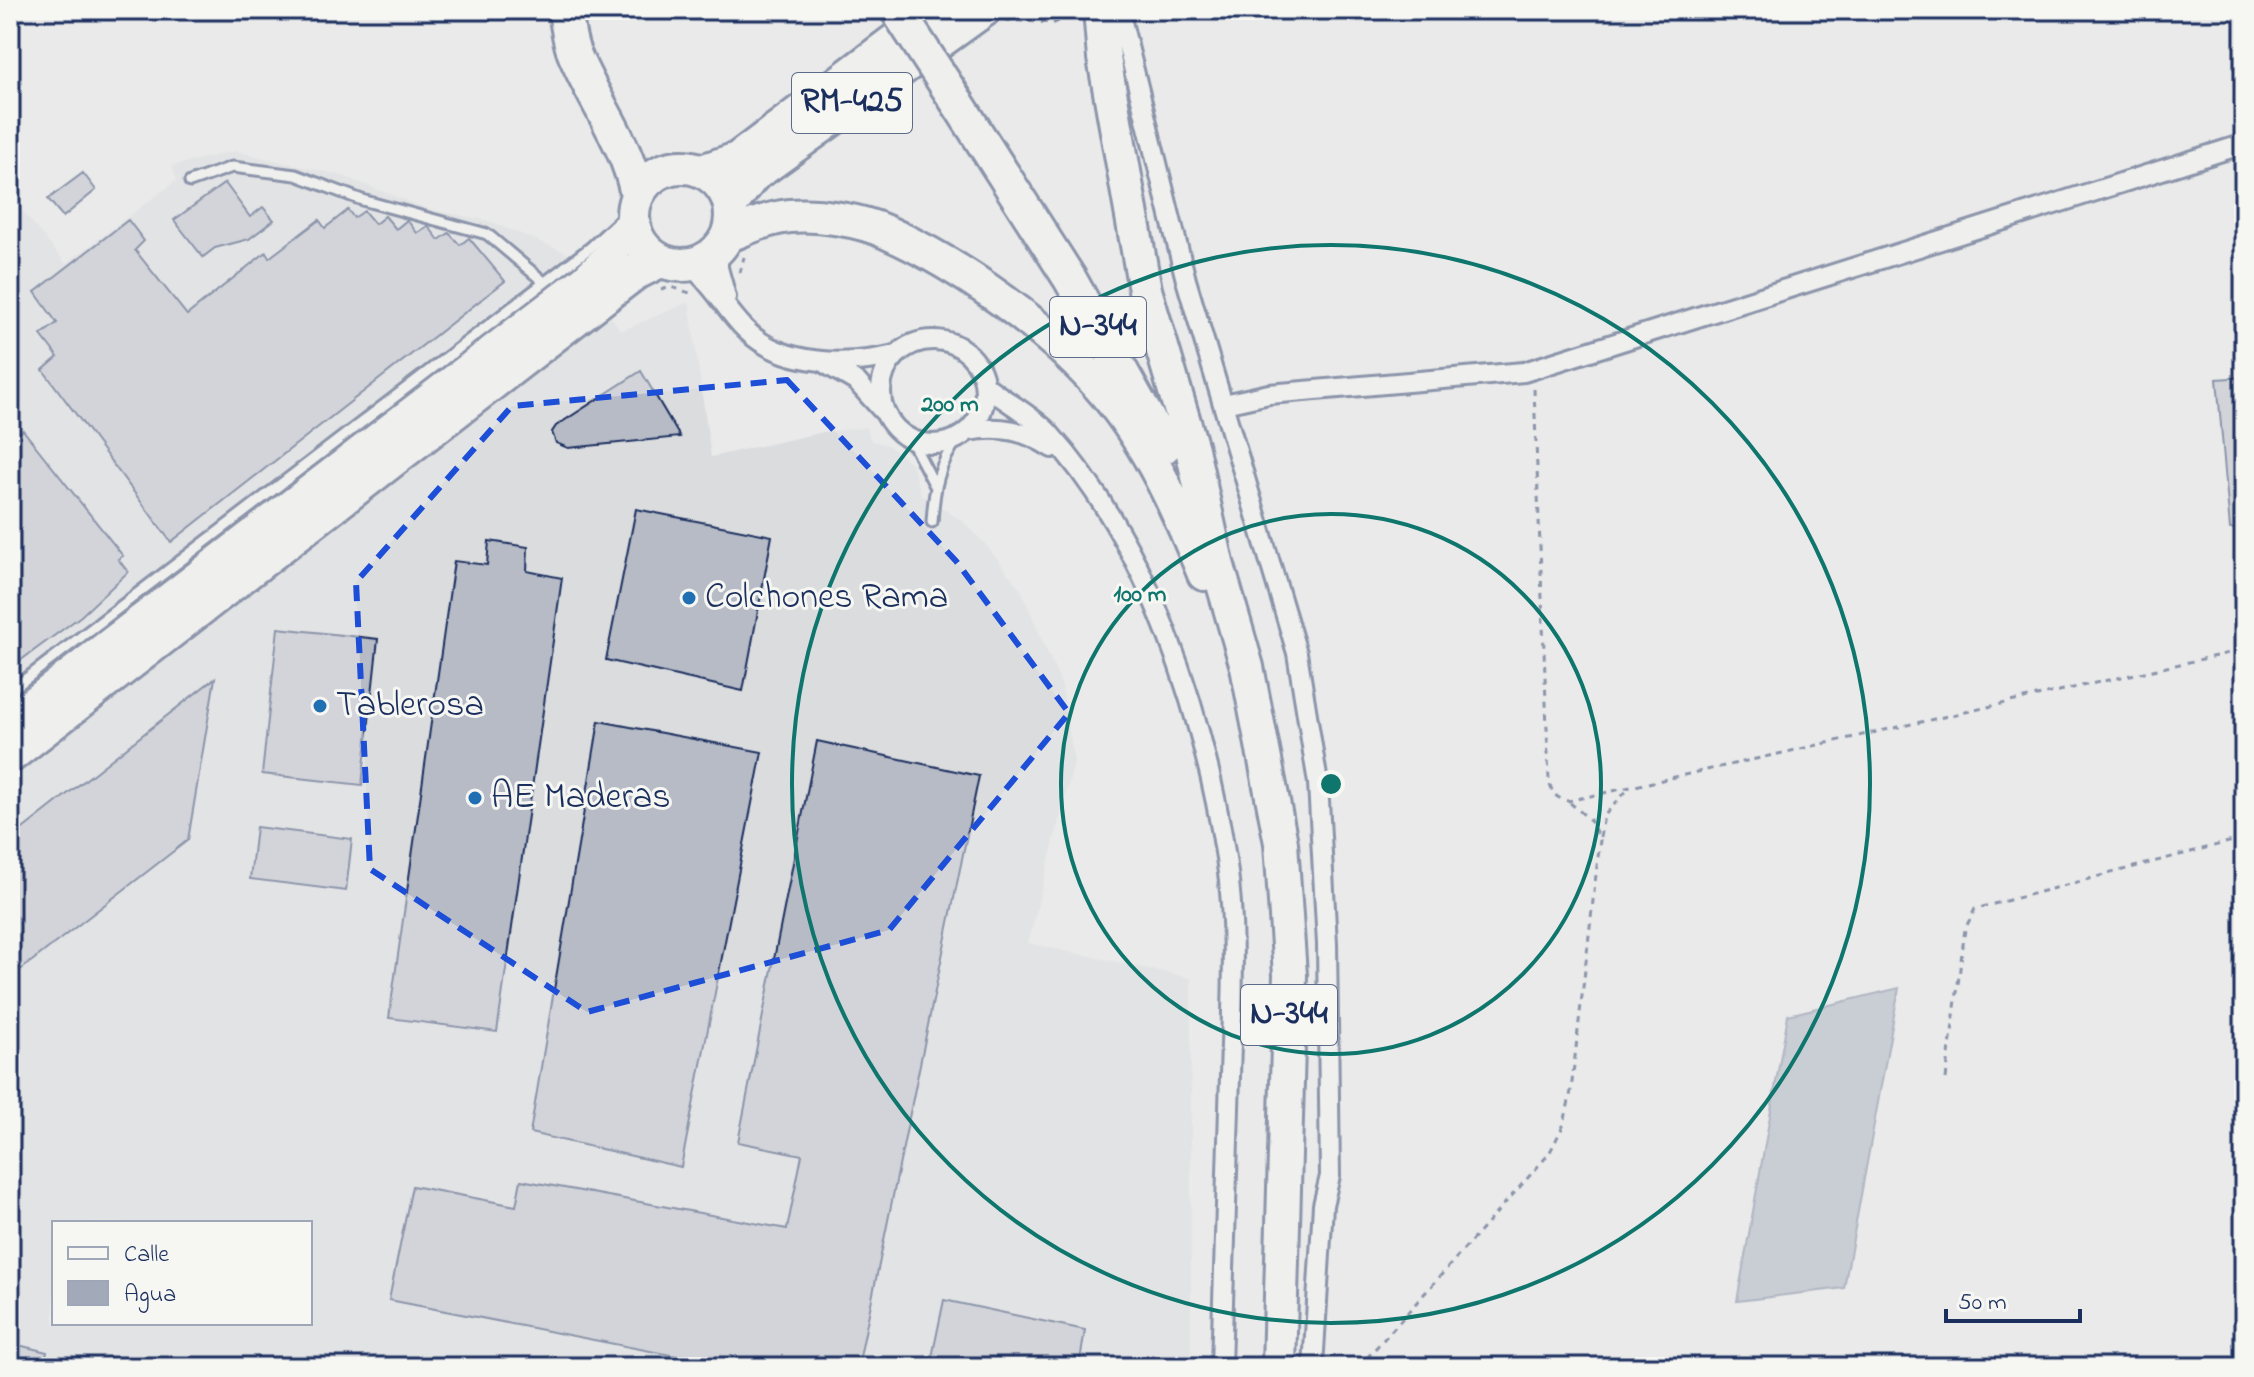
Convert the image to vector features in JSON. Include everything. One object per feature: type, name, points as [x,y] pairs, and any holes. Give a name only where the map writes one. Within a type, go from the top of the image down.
[{"type":"highway","points":[[565,10],[573,51],[630,163],[635,211],[649,252],[671,270],[705,259],[732,229],[790,216],[828,218],[883,231],[948,266],[1069,355],[1106,394],[1165,484],[1229,637],[1247,667]]},
{"type":"highway","name":"N-344","points":[[897,10],[1070,279],[1160,438],[1217,563],[1247,667],[1279,830],[1290,975],[1279,1367]]},
{"type":"highway","name":"RM-425","points":[[702,171],[737,159],[935,10]]},
{"type":"highway","name":"RM-425","points":[[732,229],[753,176],[984,10]]},
{"type":"highway","points":[[1100,10],[1104,58],[1145,290],[1192,449],[1217,563]]},
{"type":"highway","points":[[635,211],[646,183],[672,168],[702,171],[725,192],[732,229]]},
{"type":"main road","points":[[10,719],[584,279],[635,211]]},
{"type":"main road","points":[[10,749],[635,268],[671,270]]},
{"type":"street","points":[[1119,10],[1186,280],[1297,653],[1318,783],[1327,944],[1330,1176],[1323,1205],[1313,1367]]},
{"type":"street","points":[[1224,404],[1269,394],[1533,369],[2244,144]]},
{"type":"street","points":[[730,307],[718,268],[732,229]]},
{"type":"street","points":[[671,270],[730,307],[756,339],[785,352],[821,360],[864,363],[895,355],[924,339],[957,345],[976,362],[985,385],[985,402],[963,434]]},
{"type":"street","points":[[884,412],[881,382],[895,355]]},
{"type":"street","points":[[821,360],[857,382],[900,433],[911,440],[944,443],[963,434],[1007,428],[1033,436],[1075,464]]},
{"type":"street","points":[[985,385],[1045,429],[1075,464],[1138,569],[1171,645],[1212,783],[1226,859],[1232,1002],[1221,1367]]},
{"type":"lane","points":[[190,182],[232,167],[296,175],[362,200],[487,234],[544,282]]},
{"type":"lane","points":[[10,691],[635,211]]},
{"type":"lane","points":[[10,771],[640,284],[671,270]]},
{"type":"lane","points":[[932,522],[934,484],[942,460],[963,434]]},
{"type":"lane","points":[[911,440],[934,484]]},
{"type":"path","points":[[732,229],[739,279]]},
{"type":"path","points":[[671,270],[680,289],[704,303]]},
{"type":"path","points":[[1533,369],[1549,781],[1552,793],[1568,801],[1590,820],[1600,840]]},
{"type":"path","points":[[1568,801],[2229,653]]},
{"type":"path","points":[[1359,1367],[1558,1140],[1571,1091],[1604,816],[1630,787]]},
{"type":"path","points":[[1946,1079],[1965,929],[1975,909],[2244,838]]},
{"type":"highlighted area","points":[[787,380],[956,561],[1069,713],[889,930],[587,1012],[370,869],[356,582],[512,406]]},
{"type":"shaded area","points":[[234,151],[343,176],[428,209],[489,221],[567,253],[621,331],[689,302],[711,457],[824,432],[866,427],[871,441],[888,445],[912,464],[921,495],[964,522],[986,545],[1021,590],[1062,686],[1074,762],[1028,943],[1191,978],[1191,1367],[10,1367],[10,203],[15,202],[66,264],[177,180],[172,166]]},
{"type":"water","points":[[1899,988],[1844,1288],[1737,1301],[1788,1015]]},
{"type":"building","points":[[83,173],[96,190],[63,217],[48,199]]},
{"type":"building","points":[[225,183],[250,217],[263,207],[274,220],[249,239],[215,248],[203,257],[174,220]]},
{"type":"building","points":[[348,210],[354,218],[364,211],[375,224],[385,216],[396,229],[407,220],[417,233],[428,226],[439,240],[449,233],[460,245],[469,238],[505,281],[171,542],[43,370],[58,357],[41,335],[57,323],[35,292],[128,220],[144,241],[135,250],[187,315],[266,252],[269,258],[319,220],[325,228]]},
{"type":"building","points":[[641,371],[680,437],[568,448],[556,443],[552,432],[556,426]]},
{"type":"building","points":[[2244,377],[2244,528],[2230,529],[2217,379]]},
{"type":"building","points":[[23,430],[123,556],[118,559],[128,572],[81,616],[17,663],[10,653],[10,441]]},
{"type":"building","name":"Colchones Rama","points":[[636,509],[772,536],[743,691],[606,660]]},
{"type":"building","name":"AE Maderas","points":[[489,541],[528,547],[527,571],[562,578],[497,1032],[389,1018],[454,561],[487,565]]},
{"type":"building","name":"Tablerosa","points":[[278,628],[378,639],[362,785],[262,774]]},
{"type":"building","points":[[215,678],[188,840],[10,978],[10,839]]},
{"type":"building","points":[[599,721],[762,752],[681,1167],[530,1133]]},
{"type":"building","points":[[817,741],[979,776],[858,1367],[732,1367],[389,1300],[412,1186],[516,1206],[521,1180],[787,1229],[802,1155],[738,1142]]},
{"type":"building","points":[[256,827],[352,839],[346,891],[250,879]]},
{"type":"building","points":[[944,1300],[1085,1330],[1079,1367],[956,1367],[931,1362]]},
{"type":"building","points":[[10,1343],[47,1352],[43,1367],[10,1367]]},
{"type":"place","name":"Colchones Rama","points":[[689,598]]},
{"type":"place","name":"Tablerosa","points":[[320,706]]},
{"type":"place","name":"AE Maderas","points":[[475,798]]}]
